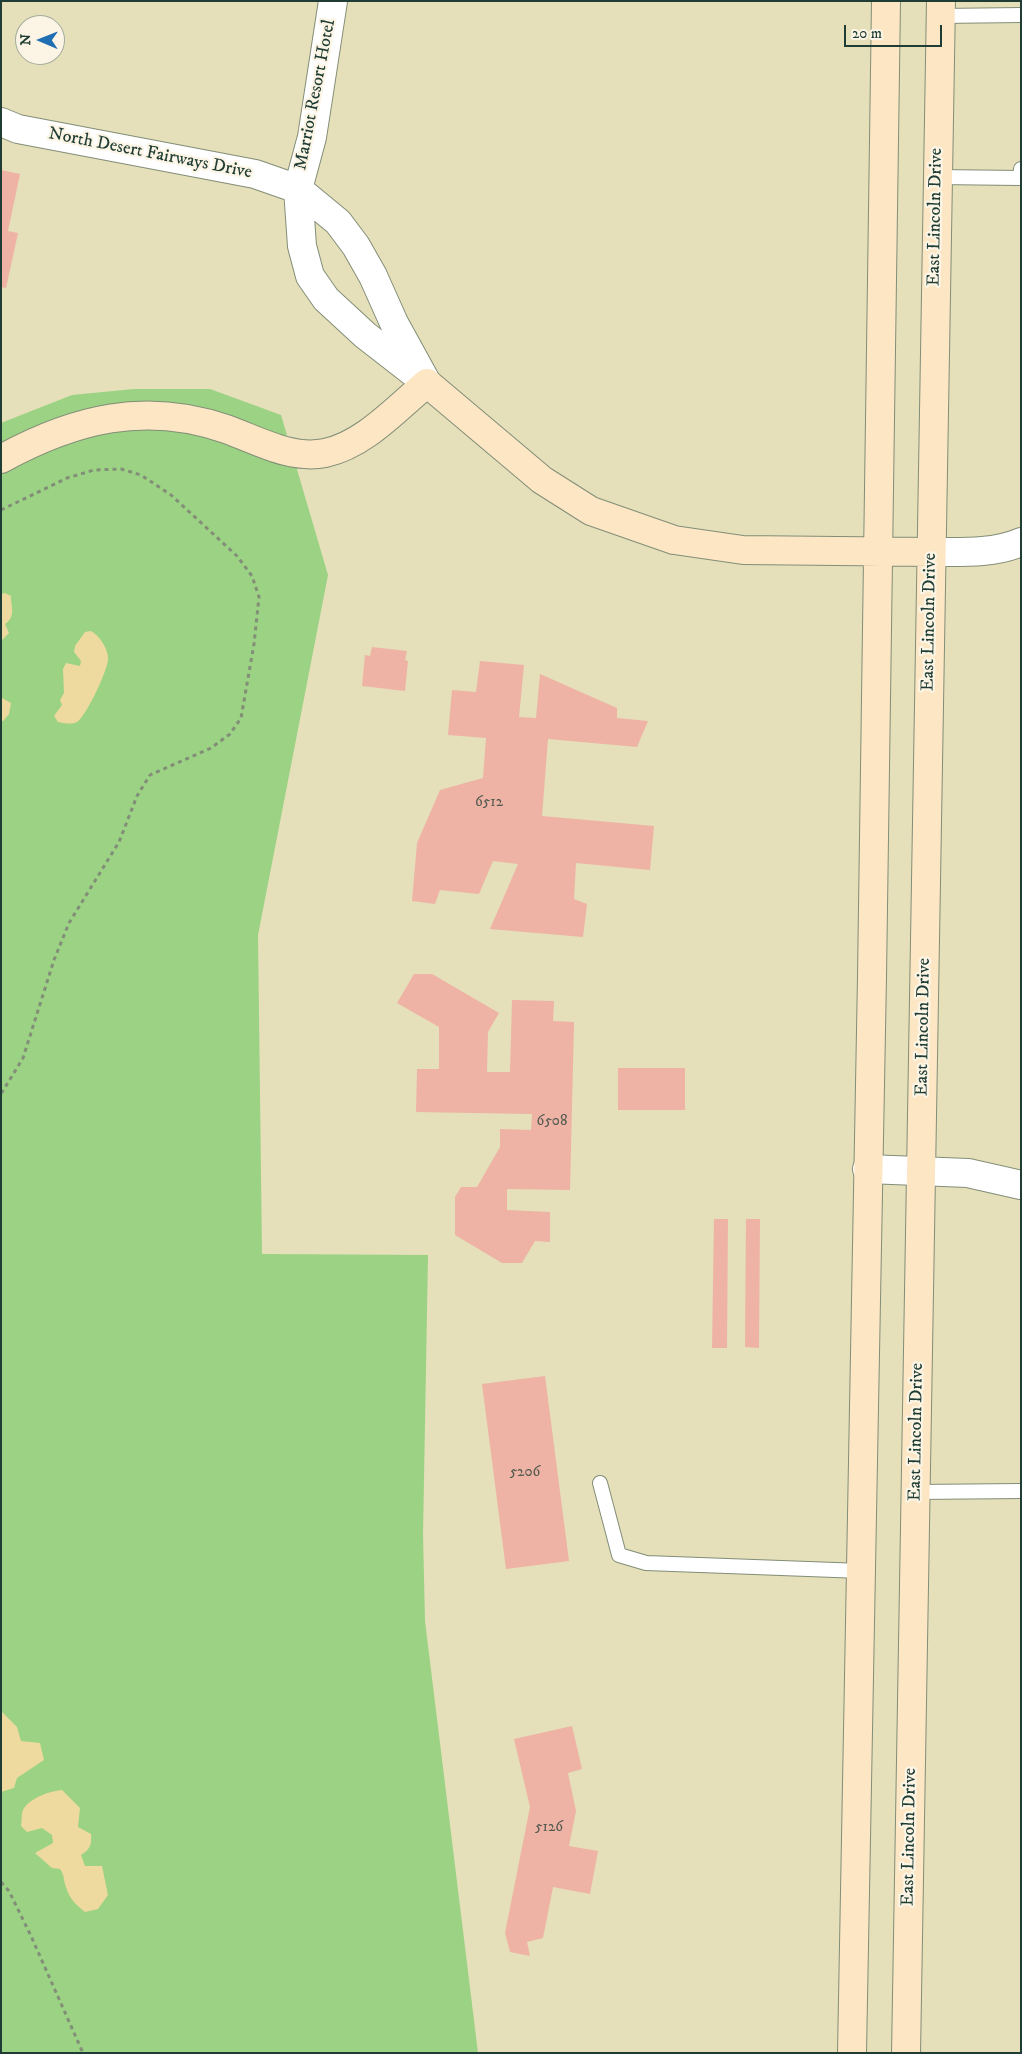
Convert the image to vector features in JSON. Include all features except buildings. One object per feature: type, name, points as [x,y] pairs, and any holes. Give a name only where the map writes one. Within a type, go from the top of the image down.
[{"type":"main road","points":[[852,2053],[862,1571],[886,1]]},
{"type":"main road","name":"East Lincoln Drive","points":[[906,2053],[941,8]]},
{"type":"main road","points":[[1,459],[33,441],[82,423],[121,416],[147,415],[179,416],[226,429],[295,453],[323,454],[337,450],[362,436],[427,383]]},
{"type":"main road","name":"North Desert Fairways Drive","points":[[427,383],[542,480],[591,510],[674,540],[743,550],[931,552]]},
{"type":"street","name":"Marriot Resort Hotel","points":[[298,190],[312,137],[333,1]]},
{"type":"street","name":"North Desert Fairways Drive","points":[[1,122],[18,129],[255,174],[298,190],[338,222],[356,246],[373,276],[394,323],[427,383]]},
{"type":"street","name":"North Desert Fairways Drive","points":[[298,190],[302,246],[310,276],[326,299],[365,335],[427,383]]},
{"type":"street","points":[[931,552],[973,552],[1008,548],[1021,542]]},
{"type":"street","points":[[867,1169],[968,1173],[1021,1185]]},
{"type":"lane","points":[[941,8],[1021,15]]},
{"type":"lane","points":[[937,177],[1020,175]]},
{"type":"lane","points":[[600,1483],[619,1554],[646,1563],[862,1571]]},
{"type":"lane","points":[[916,1492],[1021,1492]]},
{"type":"path","points":[[1,510],[67,478],[94,470],[122,469],[141,475],[171,495],[237,556],[252,576],[259,597],[254,644],[241,718],[230,734],[212,748],[150,775],[137,796],[119,842],[69,922],[54,960],[23,1058],[1,1094]]},
{"type":"path","points":[[1,1882],[9,1892],[31,1936],[83,2053]]},
{"type":"green space","points":[[134,389],[210,389],[281,415],[328,575],[258,935],[262,1254],[428,1255],[423,1534],[425,1621],[478,2053],[1,2053],[1,423],[72,395]]},
{"type":"sand","points":[[5,593],[11,596],[12,615],[5,624],[9,633],[1,641],[1,594]]},
{"type":"sand","points":[[91,631],[101,640],[107,652],[107,666],[81,718],[77,722],[68,724],[58,722],[54,716],[62,705],[60,700],[64,693],[63,669],[66,663],[80,666],[81,661],[74,652],[75,646],[85,632]]},
{"type":"sand","points":[[1,688],[2,698],[11,703],[9,714],[3,721],[1,721]]},
{"type":"sand","points":[[1,1711],[17,1727],[21,1741],[40,1743],[44,1760],[17,1778],[14,1788],[1,1792]]},
{"type":"sand","points":[[62,1790],[80,1808],[78,1827],[91,1834],[90,1846],[81,1855],[85,1866],[102,1866],[108,1895],[98,1909],[85,1912],[79,1907],[69,1895],[60,1869],[52,1868],[35,1853],[53,1843],[52,1835],[42,1828],[27,1832],[21,1826],[23,1810],[30,1802],[46,1794]]}]
